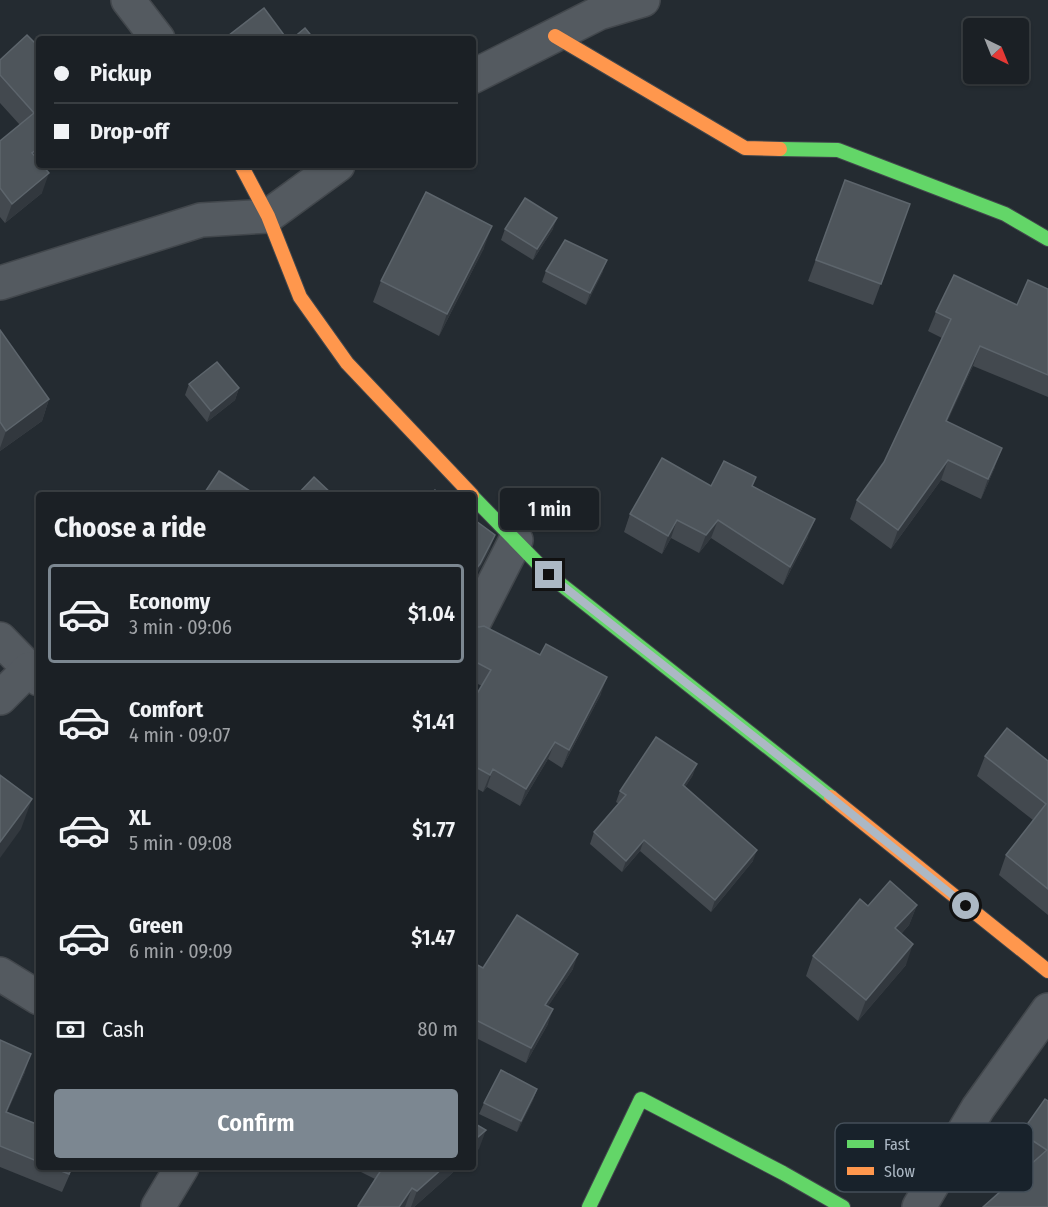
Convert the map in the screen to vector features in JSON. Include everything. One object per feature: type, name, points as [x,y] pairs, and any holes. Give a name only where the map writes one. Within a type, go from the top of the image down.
[{"type":"street","points":[[128,0],[156,36]]},
{"type":"street","points":[[476,75],[599,13],[643,0]]},
{"type":"street","points":[[555,36],[745,148],[838,150],[1005,214],[1048,238]]},
{"type":"street","points":[[243,168],[268,216],[300,297],[347,363],[469,492]]},
{"type":"street","points":[[0,283],[201,220],[268,216],[334,168]]},
{"type":"street","points":[[476,499],[549,575],[1048,971]]},
{"type":"street","points":[[476,618],[516,540]]},
{"type":"street","points":[[0,639],[34,674],[0,698]]},
{"type":"street","points":[[0,974],[36,996]]},
{"type":"street","points":[[969,1123],[1048,1010]]},
{"type":"street","points":[[589,1207],[641,1100],[783,1173],[843,1207]]},
{"type":"street","points":[[158,1207],[180,1170]]},
{"type":"street","points":[[919,1207],[928,1192]]},
{"type":"building","points":[[264,8],[285,36],[228,36]]},
{"type":"building","points":[[305,28],[312,36],[296,36]]},
{"type":"building","points":[[27,35],[36,44],[36,150],[32,153],[36,158],[36,168],[45,168],[49,173],[12,204],[0,188],[0,141],[34,113],[0,75],[0,60]]},
{"type":"building","points":[[845,180],[910,204],[881,284],[816,260]]},
{"type":"building","points":[[426,192],[492,226],[447,314],[381,281]]},
{"type":"building","points":[[525,198],[557,218],[537,249],[505,229]]},
{"type":"building","points":[[565,240],[607,260],[590,293],[546,271]]},
{"type":"building","points":[[954,275],[1017,305],[1028,280],[1048,289],[1048,375],[980,346],[946,421],[1002,448],[988,479],[948,460],[898,530],[857,500],[884,462],[951,319],[936,312]]},
{"type":"building","points":[[0,330],[49,399],[6,431],[0,422]]},
{"type":"building","points":[[217,362],[239,388],[211,411],[189,384]]},
{"type":"building","points":[[662,458],[711,486],[724,461],[756,477],[752,486],[815,519],[790,567],[718,520],[706,535],[677,520],[668,536],[630,514]]},
{"type":"building","points":[[219,471],[251,492],[205,492]]},
{"type":"building","points":[[314,477],[330,492],[300,492]]},
{"type":"building","points":[[476,521],[495,535],[476,569]]},
{"type":"building","points":[[484,626],[540,655],[546,644],[607,677],[569,750],[555,742],[526,789],[493,769],[490,775],[476,767],[476,695],[491,670],[476,662],[476,627]]},
{"type":"building","points":[[1007,728],[1048,761],[1048,889],[1006,855],[1046,804],[985,756]]},
{"type":"building","points":[[656,737],[697,764],[683,785],[757,850],[715,900],[644,840],[626,861],[594,832],[626,795],[620,791]]},
{"type":"building","points":[[0,775],[32,799],[0,842]]},
{"type":"building","points":[[890,881],[917,905],[895,928],[913,944],[866,1000],[813,956],[860,899],[868,906]]},
{"type":"building","points":[[517,915],[578,954],[545,1005],[553,1009],[531,1048],[476,1020],[476,964],[483,968]]},
{"type":"building","points":[[0,1040],[31,1054],[6,1112],[36,1124],[36,1161],[0,1146]]},
{"type":"building","points":[[501,1070],[537,1089],[521,1121],[484,1103]]},
{"type":"building","points":[[1045,1099],[1048,1101],[1048,1207],[983,1207],[1000,1192],[1033,1192],[1033,1162],[1047,1150],[1033,1141],[1033,1123],[1028,1123]]},
{"type":"building","points":[[476,1124],[486,1130],[476,1139]]},
{"type":"building","points":[[59,1170],[71,1170],[69,1174]]},
{"type":"building","points":[[381,1170],[441,1170],[417,1191],[412,1188],[399,1207],[358,1206]]},
{"type":"traffic: fast","points":[[780,149],[838,150],[1005,214],[1048,239]]},
{"type":"traffic: fast","points":[[476,500],[549,575],[831,797]]},
{"type":"traffic: fast","points":[[589,1207],[641,1099],[843,1207]]},
{"type":"traffic: slow","points":[[555,36],[745,148],[780,149]]},
{"type":"traffic: slow","points":[[243,168],[268,216],[300,297],[347,363],[469,492]]},
{"type":"traffic: slow","points":[[831,797],[1048,971]]},
{"type":"route","points":[[549,575],[966,906]]}]
